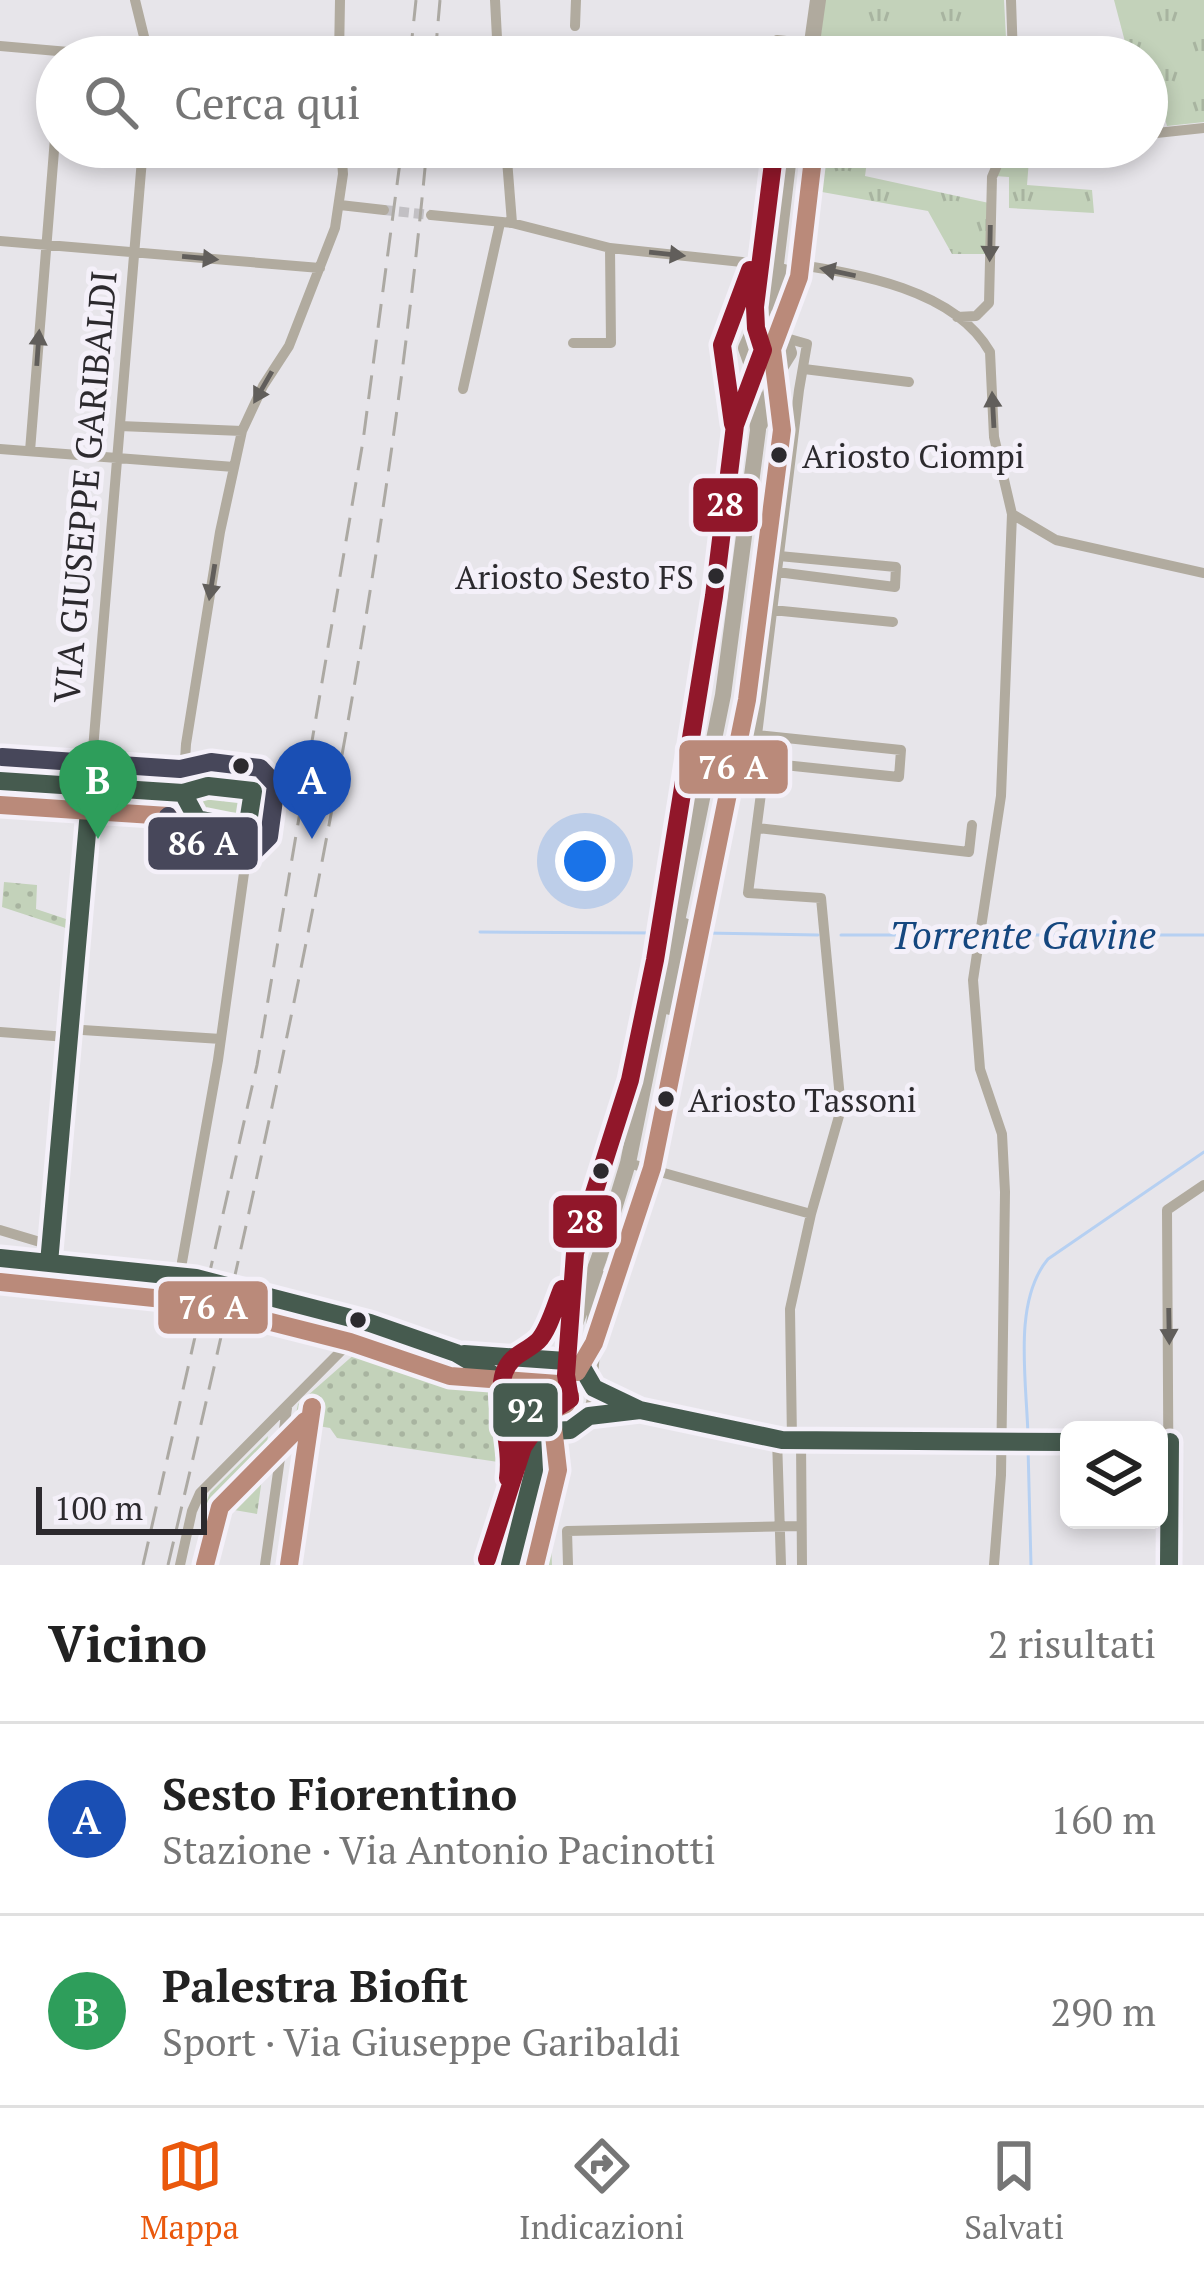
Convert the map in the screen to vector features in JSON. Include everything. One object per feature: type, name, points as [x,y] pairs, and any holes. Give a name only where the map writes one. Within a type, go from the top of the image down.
[{"type":"street","points":[[135,0],[144,36]]},
{"type":"street","points":[[339,36],[340,0]]},
{"type":"street","points":[[495,0],[497,36]]},
{"type":"street","points":[[575,26],[576,0]]},
{"type":"street","points":[[806,36],[807,0]]},
{"type":"street","points":[[809,36],[818,0]]},
{"type":"street","points":[[1011,0],[1012,36]]},
{"type":"street","points":[[0,46],[36,51]]},
{"type":"street","points":[[1168,132],[1204,128]]},
{"type":"street","points":[[30,452],[52,168]]},
{"type":"street","name":"VIA GIUSEPPE GARIBALDI","points":[[53,1261],[67,1033],[141,168]]},
{"type":"street","points":[[247,829],[197,819],[184,793],[189,725],[220,532],[242,431],[289,346],[320,268],[340,205],[341,168]]},
{"type":"street","points":[[464,389],[506,223],[506,168]]},
{"type":"street","points":[[510,1565],[534,1470],[526,1383],[538,1366],[552,1361],[571,1335],[653,1086],[679,964],[738,599],[758,430],[746,348],[784,266],[788,169],[781,168]]},
{"type":"street","points":[[758,430],[789,353],[779,307],[797,168]]},
{"type":"street","points":[[957,317],[976,316],[989,303],[996,168]]},
{"type":"street","points":[[340,205],[384,210]]},
{"type":"street","points":[[431,215],[506,223],[610,248],[784,266],[898,287],[957,317],[990,352],[994,436],[1012,514],[1001,796],[973,980],[980,1069],[1002,1134],[1005,1192],[994,1565]]},
{"type":"street","points":[[0,241],[320,268]]},
{"type":"street","points":[[573,343],[611,343],[610,248]]},
{"type":"street","points":[[752,334],[773,329],[807,344],[757,735],[765,763],[748,893],[821,898],[841,1109],[790,1310],[802,1565]]},
{"type":"street","points":[[752,365],[763,372],[779,369]]},
{"type":"street","points":[[804,369],[909,382]]},
{"type":"street","points":[[120,426],[242,431]]},
{"type":"street","points":[[0,449],[234,467]]},
{"type":"street","points":[[1012,514],[1056,540],[1204,573]]},
{"type":"street","points":[[777,572],[895,586],[896,566],[778,556]]},
{"type":"street","points":[[772,610],[893,622]]},
{"type":"street","points":[[757,735],[901,751],[899,777],[765,763]]},
{"type":"street","points":[[0,781],[184,793],[208,786],[253,791],[220,1039],[182,1262]]},
{"type":"street","points":[[757,828],[968,852],[972,825]]},
{"type":"street","points":[[0,1032],[220,1039]]},
{"type":"street","points":[[628,1163],[811,1214]]},
{"type":"street","points":[[1164,1421],[1167,1210],[1204,1185]]},
{"type":"street","points":[[0,1230],[53,1261]]},
{"type":"street","points":[[0,1258],[53,1261],[195,1285]]},
{"type":"street","points":[[589,1416],[599,1258]]},
{"type":"street","points":[[0,1271],[53,1261]]},
{"type":"street","points":[[247,1295],[456,1353],[575,1364],[592,1382],[640,1410],[777,1439],[1060,1442]]},
{"type":"street","points":[[332,1360],[356,1327]]},
{"type":"street","points":[[180,1565],[200,1493],[356,1338],[356,1327]]},
{"type":"street","points":[[456,1353],[500,1379],[545,1429],[562,1432],[589,1416],[640,1410]]},
{"type":"street","points":[[265,1565],[288,1404]]},
{"type":"street","points":[[529,1495],[562,1432]]},
{"type":"street","points":[[777,1439],[781,1565]]},
{"type":"street","points":[[568,1565],[567,1531],[801,1526]]},
{"type":"street","points":[[1168,1529],[1169,1565]]},
{"type":"green space","points":[[825,0],[1004,0],[1006,36],[821,36]]},
{"type":"green space","points":[[1114,0],[1204,0],[1204,122],[1168,126],[1168,36],[1123,36]]},
{"type":"green space","points":[[806,168],[866,168],[865,176],[989,203],[987,254],[952,254],[928,211],[822,192],[805,258],[797,252]]},
{"type":"green space","points":[[999,168],[1028,168],[1027,185],[1092,190],[1094,213],[1009,208],[1009,177],[995,176]]},
{"type":"green space","points":[[207,793],[241,797],[239,816],[204,811],[200,801]]},
{"type":"green space","points":[[4,882],[37,885],[36,909],[69,920],[69,929],[2,907]]},
{"type":"green space","points":[[365,1345],[451,1366],[486,1382],[500,1393],[518,1422],[526,1466],[337,1438],[330,1428],[294,1422],[298,1404]]},
{"type":"green space","points":[[559,1375],[575,1381],[581,1397],[575,1413],[559,1419],[543,1413],[537,1397],[543,1381]]},
{"type":"green space","points":[[268,1436],[257,1514],[205,1505],[210,1493]]},
{"type":"green space","points":[[550,1518],[552,1565],[520,1565],[533,1519]]},
{"type":"waterway","name":"Torrente Gavine","points":[[480,932],[659,933]]},
{"type":"waterway","name":"Torrente Gavine","points":[[704,933],[818,935]]},
{"type":"waterway","name":"Torrente Gavine","points":[[841,935],[1204,935]]},
{"type":"waterway","points":[[1028,1437],[1026,1320],[1037,1277],[1048,1259],[1204,1152]]},
{"type":"waterway","points":[[1028,1447],[1031,1565]]},
{"type":"tunnel","points":[[384,210],[431,215]]},
{"type":"tunnel","points":[[196,1278],[248,1289]]},
{"type":"tunnel","points":[[194,1291],[245,1302]]},
{"type":"railway","points":[[412,36],[416,0]]},
{"type":"railway","points":[[437,36],[440,0]]},
{"type":"railway","points":[[143,1565],[257,1065],[363,441],[399,168]]},
{"type":"railway","points":[[168,1565],[287,1037],[355,683],[408,326],[425,168]]},
{"type":"transit line","name":"28","points":[[487,1559],[523,1447],[544,1416],[570,1399],[566,1375],[575,1253],[630,1080],[655,960],[714,596],[735,425],[763,350],[755,307],[772,168]]},
{"type":"transit line","points":[[577,1372],[594,1343],[652,1168],[747,700],[782,430],[772,349],[799,277],[812,168]]},
{"type":"transit line","name":"28","points":[[733,424],[722,345],[750,270]]},
{"type":"transit line","points":[[2,757],[180,769],[211,762],[260,768],[276,785],[269,837],[254,852],[188,841],[168,816]]},
{"type":"transit line","name":"92","points":[[0,781],[183,793]]},
{"type":"transit line","name":"92","points":[[208,786],[253,791],[247,829],[197,819],[183,793],[208,786]]},
{"type":"transit line","name":"92","points":[[49,1263],[91,788]]},
{"type":"transit line","points":[[0,805],[168,816]]},
{"type":"transit line","name":"92","points":[[0,1258],[196,1278],[370,1323],[456,1353],[500,1379],[537,1424],[553,1431],[570,1430],[589,1416],[640,1410],[782,1440],[1060,1442]]},
{"type":"transit line","points":[[0,1282],[192,1302],[350,1342],[450,1376],[558,1384],[570,1396],[566,1404],[553,1410]]},
{"type":"transit line","name":"28","points":[[508,1478],[504,1373],[514,1358],[542,1336],[562,1289]]},
{"type":"transit line","name":"92","points":[[464,1354],[566,1361],[583,1369],[594,1388],[640,1410]]},
{"type":"transit line","points":[[535,1565],[558,1470],[549,1392],[554,1386],[566,1386]]},
{"type":"transit line","points":[[289,1565],[312,1407]]},
{"type":"transit line","name":"92","points":[[510,1565],[534,1470],[531,1418]]},
{"type":"transit line","points":[[205,1565],[220,1507],[305,1421]]},
{"type":"transit line","name":"92","points":[[1169,1565],[1170,1442]]},
{"type":"place","name":"Ariosto Ciompi","points":[[779,455]]},
{"type":"place","name":"Ariosto Sesto FS","points":[[716,576]]},
{"type":"place","name":"Palestra Biofit","points":[[98,839]]},
{"type":"place","name":"Sesto Fiorentino","points":[[312,839]]},
{"type":"place","name":"Ariosto Tassoni","points":[[666,1099]]}]
